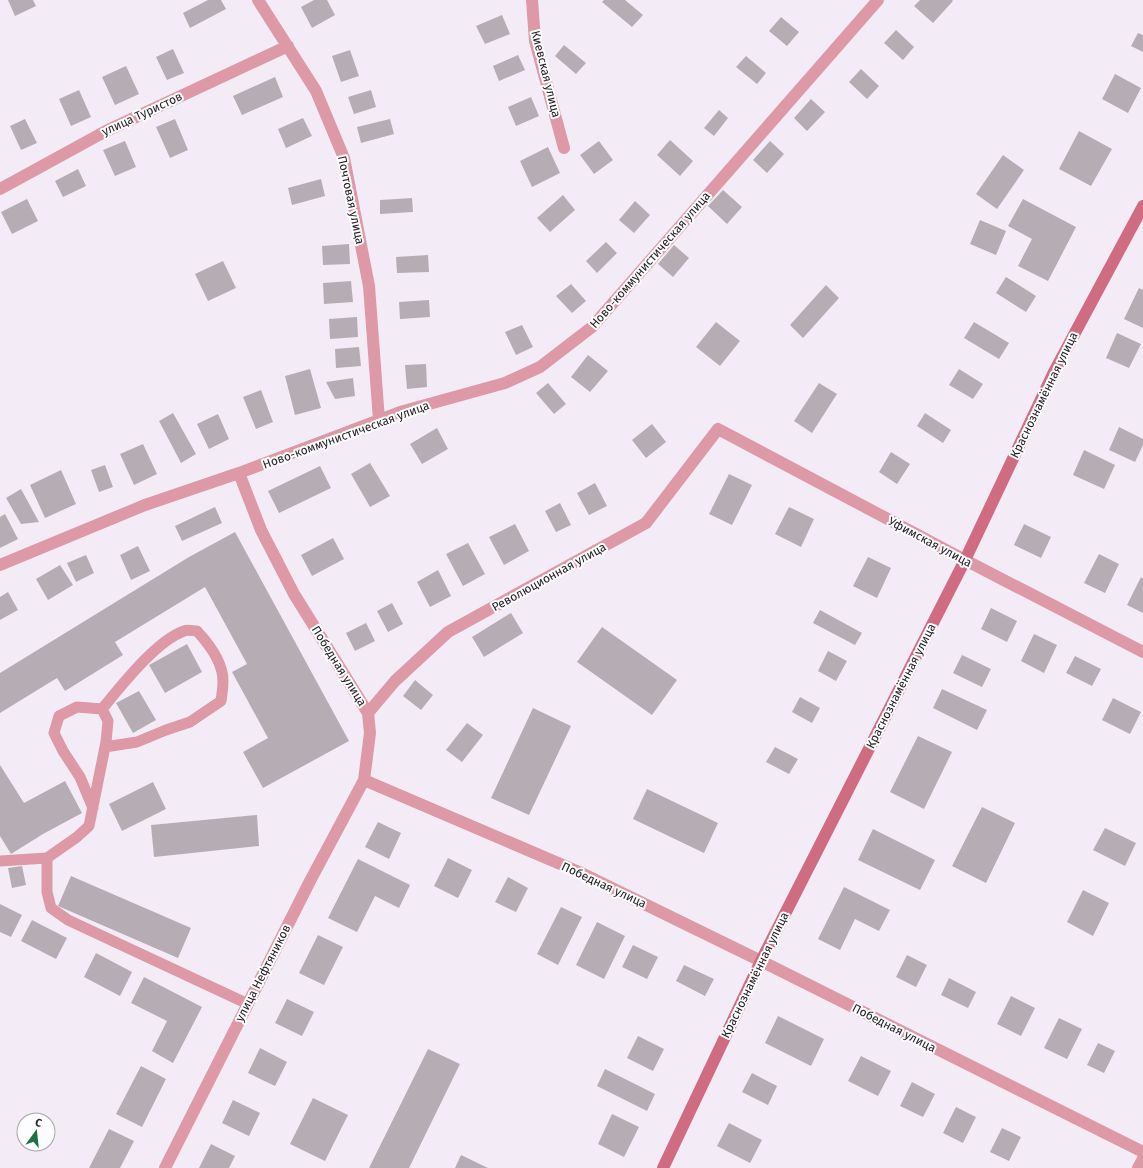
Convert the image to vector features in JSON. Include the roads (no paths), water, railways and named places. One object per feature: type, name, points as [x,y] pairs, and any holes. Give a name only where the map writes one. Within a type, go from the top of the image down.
[{"type":"street","name":"Почтовая улица","points":[[258,0],[316,90],[344,158],[369,286],[378,420]]},
{"type":"street","name":"Киевская улица","points":[[532,0],[535,41],[564,148]]},
{"type":"street","name":"Ново-коммунистическая улица","points":[[0,565],[145,505],[239,474],[400,412],[505,384],[540,367],[592,327],[878,0]]},
{"type":"street","name":"улица Туристов","points":[[0,189],[106,131],[288,46]]},
{"type":"street","name":"Краснознамённая улица","points":[[663,1168],[761,961],[965,560],[1054,372],[1143,206]]},
{"type":"street","name":"Уфимская улица","points":[[718,429],[965,560],[1143,652]]},
{"type":"street","name":"Революционная улица","points":[[368,713],[395,681],[448,632],[646,523],[718,429]]},
{"type":"street","name":"Победная улица","points":[[239,474],[261,530],[294,594],[368,713],[370,733],[364,780],[579,872],[761,961],[1143,1152]]},
{"type":"street","name":"улица Нефтяников","points":[[165,1168],[310,881],[364,780]]},
{"type":"street","points":[[1138,1168],[1143,1159]]},
{"type":"lane","points":[[102,709],[132,674],[159,646],[186,630],[197,631],[207,642],[218,661],[223,680],[221,700],[190,722],[137,742],[105,747]]},
{"type":"lane","points":[[93,808],[80,777],[54,733],[59,716],[77,707],[102,709]]},
{"type":"lane","points":[[0,861],[46,858],[77,837],[89,826],[105,747],[108,721],[102,709]]},
{"type":"lane","points":[[46,858],[47,892],[51,908],[68,920],[248,1004]]}]
